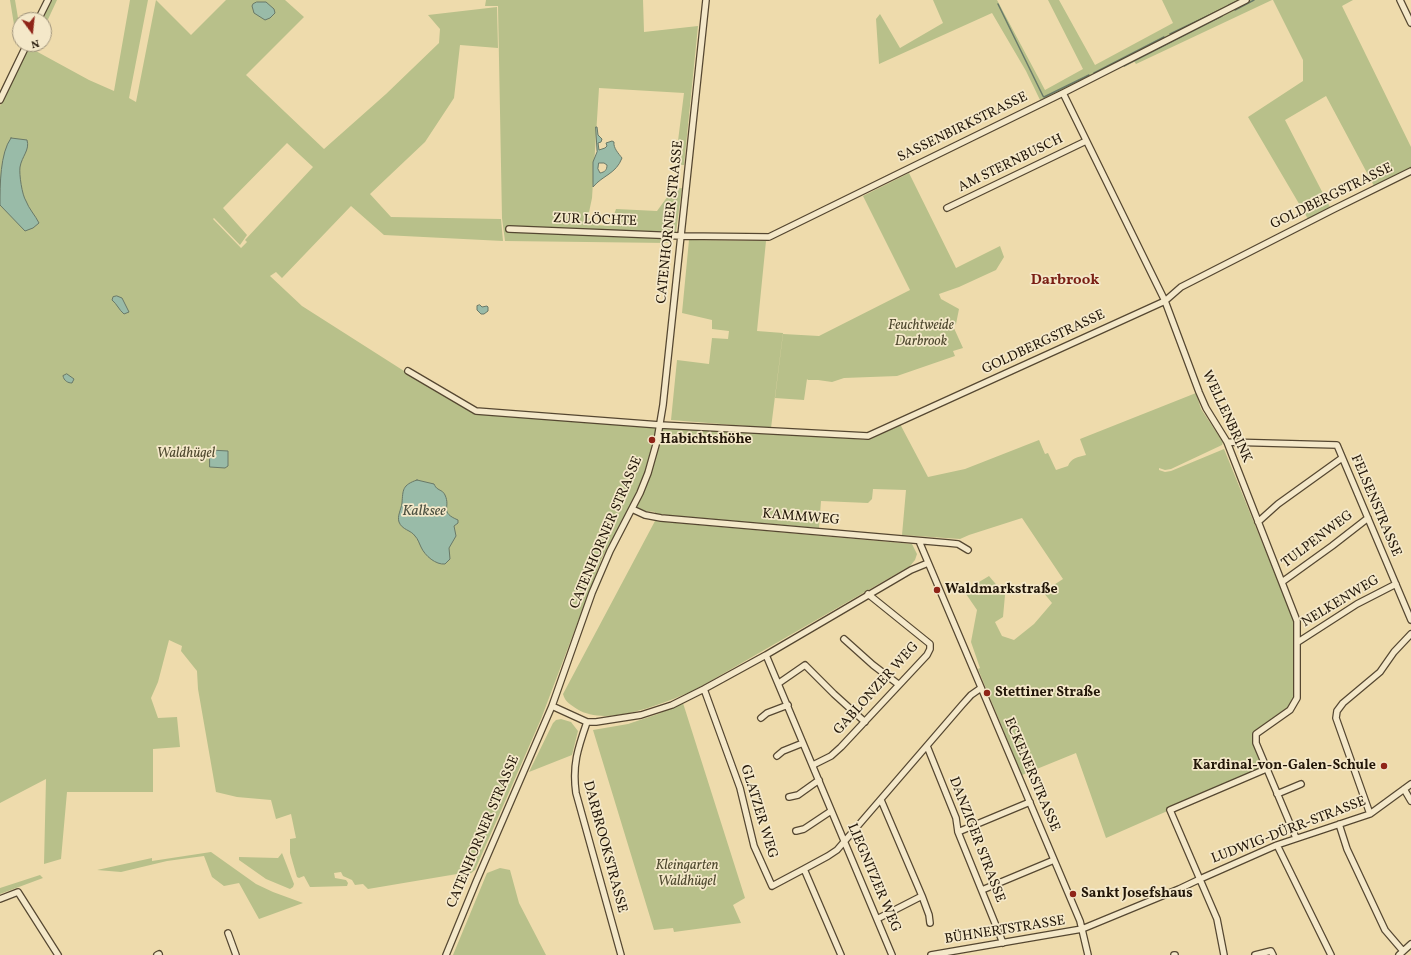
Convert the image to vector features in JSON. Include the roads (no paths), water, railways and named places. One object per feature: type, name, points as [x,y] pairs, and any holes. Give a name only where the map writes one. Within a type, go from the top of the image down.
[{"type":"street","points":[[42,12],[48,0]]},
{"type":"street","name":"CATENHORNER STRASSE","points":[[446,955],[552,706],[592,592],[610,551],[640,493],[653,458],[660,426],[674,308],[706,0]]},
{"type":"street","name":"SASSENBIRKSTRASSE","points":[[681,236],[769,237],[1063,93],[1246,0]]},
{"type":"street","points":[[1400,0],[1411,23]]},
{"type":"street","points":[[0,100],[23,52]]},
{"type":"street","name":"WELLENBRINK","points":[[1063,93],[1165,301],[1199,392],[1206,408],[1227,442],[1297,620],[1298,698],[1290,710],[1256,734],[1256,743],[1296,838]]},
{"type":"street","name":"AM STERNBUSCH","points":[[947,208],[1086,140]]},
{"type":"street","name":"GOLDBERGSTRASSE","points":[[660,426],[868,436],[1165,301],[1181,287],[1334,209],[1411,172]]},
{"type":"street","name":"ZUR LÖCHTE","points":[[509,229],[681,236]]},
{"type":"street","points":[[408,371],[476,411],[660,426]]},
{"type":"street","name":"FELSENSTRASSE","points":[[1227,442],[1337,445],[1411,620]]},
{"type":"street","points":[[1258,522],[1278,504],[1342,458]]},
{"type":"street","name":"KAMMWEG","points":[[632,509],[646,515],[661,518],[958,544],[968,550]]},
{"type":"street","name":"TULPENWEG","points":[[1282,582],[1368,518]]},
{"type":"street","name":"ECKENERSTRASSE","points":[[919,541],[1078,915],[1088,955]]},
{"type":"street","points":[[552,706],[586,722],[596,722],[642,715],[672,705],[766,655],[868,594],[928,563]]},
{"type":"street","name":"NELKENWEG","points":[[1298,642],[1357,604],[1396,584]]},
{"type":"street","name":"GABLONZER WEG","points":[[813,765],[831,756],[865,722],[898,684],[927,655],[930,649],[930,644],[868,594]]},
{"type":"street","points":[[1370,814],[1336,718],[1337,710],[1343,703],[1380,672],[1394,652],[1411,634]]},
{"type":"street","points":[[844,639],[873,665],[898,684]]},
{"type":"street","name":"LIEGNITZER WEG","points":[[766,655],[892,955]]},
{"type":"street","points":[[779,683],[805,665],[865,722]]},
{"type":"street","points":[[841,955],[804,869],[837,850],[971,695],[982,688]]},
{"type":"street","name":"GLATZER WEG","points":[[704,689],[740,788],[754,846],[772,886],[804,869]]},
{"type":"street","points":[[761,718],[767,713],[788,705]]},
{"type":"street","name":"DARBROOKSTRASSE","points":[[586,722],[574,765],[576,793],[621,955]]},
{"type":"street","points":[[777,756],[783,751],[803,742]]},
{"type":"street","name":"DANZIGER STRASSE","points":[[927,746],[956,818],[958,832],[1003,943]]},
{"type":"street","points":[[1224,955],[1217,919],[1170,810],[1266,768]]},
{"type":"street","points":[[789,797],[798,795],[819,780]]},
{"type":"street","points":[[1277,794],[1301,784]]},
{"type":"street","name":"LUDWIG-DÜRR-STRASSE","points":[[1082,929],[1179,889],[1277,845],[1370,814],[1411,784]]},
{"type":"street","points":[[1404,789],[1411,801]]},
{"type":"street","points":[[881,800],[922,896],[929,915],[930,923]]},
{"type":"street","points":[[958,832],[1030,802]]},
{"type":"street","name":"LIEGNITZER WEG","points":[[796,831],[804,829],[832,811]]},
{"type":"street","points":[[1339,824],[1347,849],[1385,930],[1403,951]]},
{"type":"street","points":[[1277,845],[1331,955]]},
{"type":"street","points":[[982,890],[1054,860]]},
{"type":"street","points":[[0,899],[18,892],[58,955]]},
{"type":"street","points":[[877,919],[922,896]]},
{"type":"street","name":"BÜHNERTSTRASSE","points":[[931,955],[968,952],[1003,943],[1082,929]]},
{"type":"street","points":[[228,933],[236,955]]},
{"type":"street","points":[[1398,955],[1411,944]]},
{"type":"street","points":[[1255,955],[1271,951],[1273,955]]},
{"type":"water","points":[[257,2],[266,2],[274,9],[275,13],[270,18],[265,20],[254,13],[252,6]]},
{"type":"water","points":[[596,127],[598,135],[602,139],[601,142],[598,143],[599,150],[607,146],[606,143],[612,141],[614,142],[615,149],[622,158],[613,171],[593,187],[593,162],[597,152]],"holes":[[[599,163],[604,163],[607,165],[607,168],[600,173],[598,169]]]},
{"type":"water","points":[[11,138],[27,140],[28,144],[20,167],[21,184],[23,194],[29,207],[39,223],[33,228],[25,231],[0,205],[3,161],[7,144]]},
{"type":"water","points":[[117,296],[122,298],[129,312],[124,314],[112,300],[113,297]]},
{"type":"water","points":[[480,305],[482,307],[487,306],[488,311],[481,314],[477,310],[477,306]]},
{"type":"water","points":[[67,374],[74,379],[72,383],[64,379],[63,376]]},
{"type":"water","points":[[210,450],[228,451],[228,466],[225,468],[210,467]]},
{"type":"water","name":"Kalksee","points":[[417,480],[434,484],[443,492],[447,499],[447,512],[449,515],[458,520],[458,523],[454,526],[456,536],[449,548],[450,559],[445,564],[438,563],[428,557],[416,537],[402,527],[399,522],[404,488],[408,484]]},
{"type":"waterway","points":[[1229,5],[1240,0]]},
{"type":"waterway","points":[[1235,10],[1254,0]]},
{"type":"waterway","points":[[998,4],[1044,97],[1089,75]]},
{"type":"waterway","points":[[1170,34],[1222,9]]},
{"type":"waterway","points":[[1124,66],[1222,16]]},
{"type":"waterway","points":[[1094,73],[1164,37]]},
{"type":"place","name":"Habichtshöhe","points":[[652,440]]},
{"type":"place","name":"Waldmarkstraße","points":[[937,590]]},
{"type":"place","name":"Stettiner Straße","points":[[987,693]]},
{"type":"place","name":"Kardinal-von-Galen-Schule","points":[[1384,766]]},
{"type":"place","name":"Sankt Josefshaus","points":[[1073,894]]},
{"type":"district","name":"Darbrook","points":[[1065,281]]},
{"type":"park label","name":"Feuchtweide Darbrook","points":[[921,334]]},
{"type":"park label","name":"Waldhügel","points":[[186,454]]},
{"type":"park label","name":"Kleingarten Waldhügel","points":[[687,874]]}]
